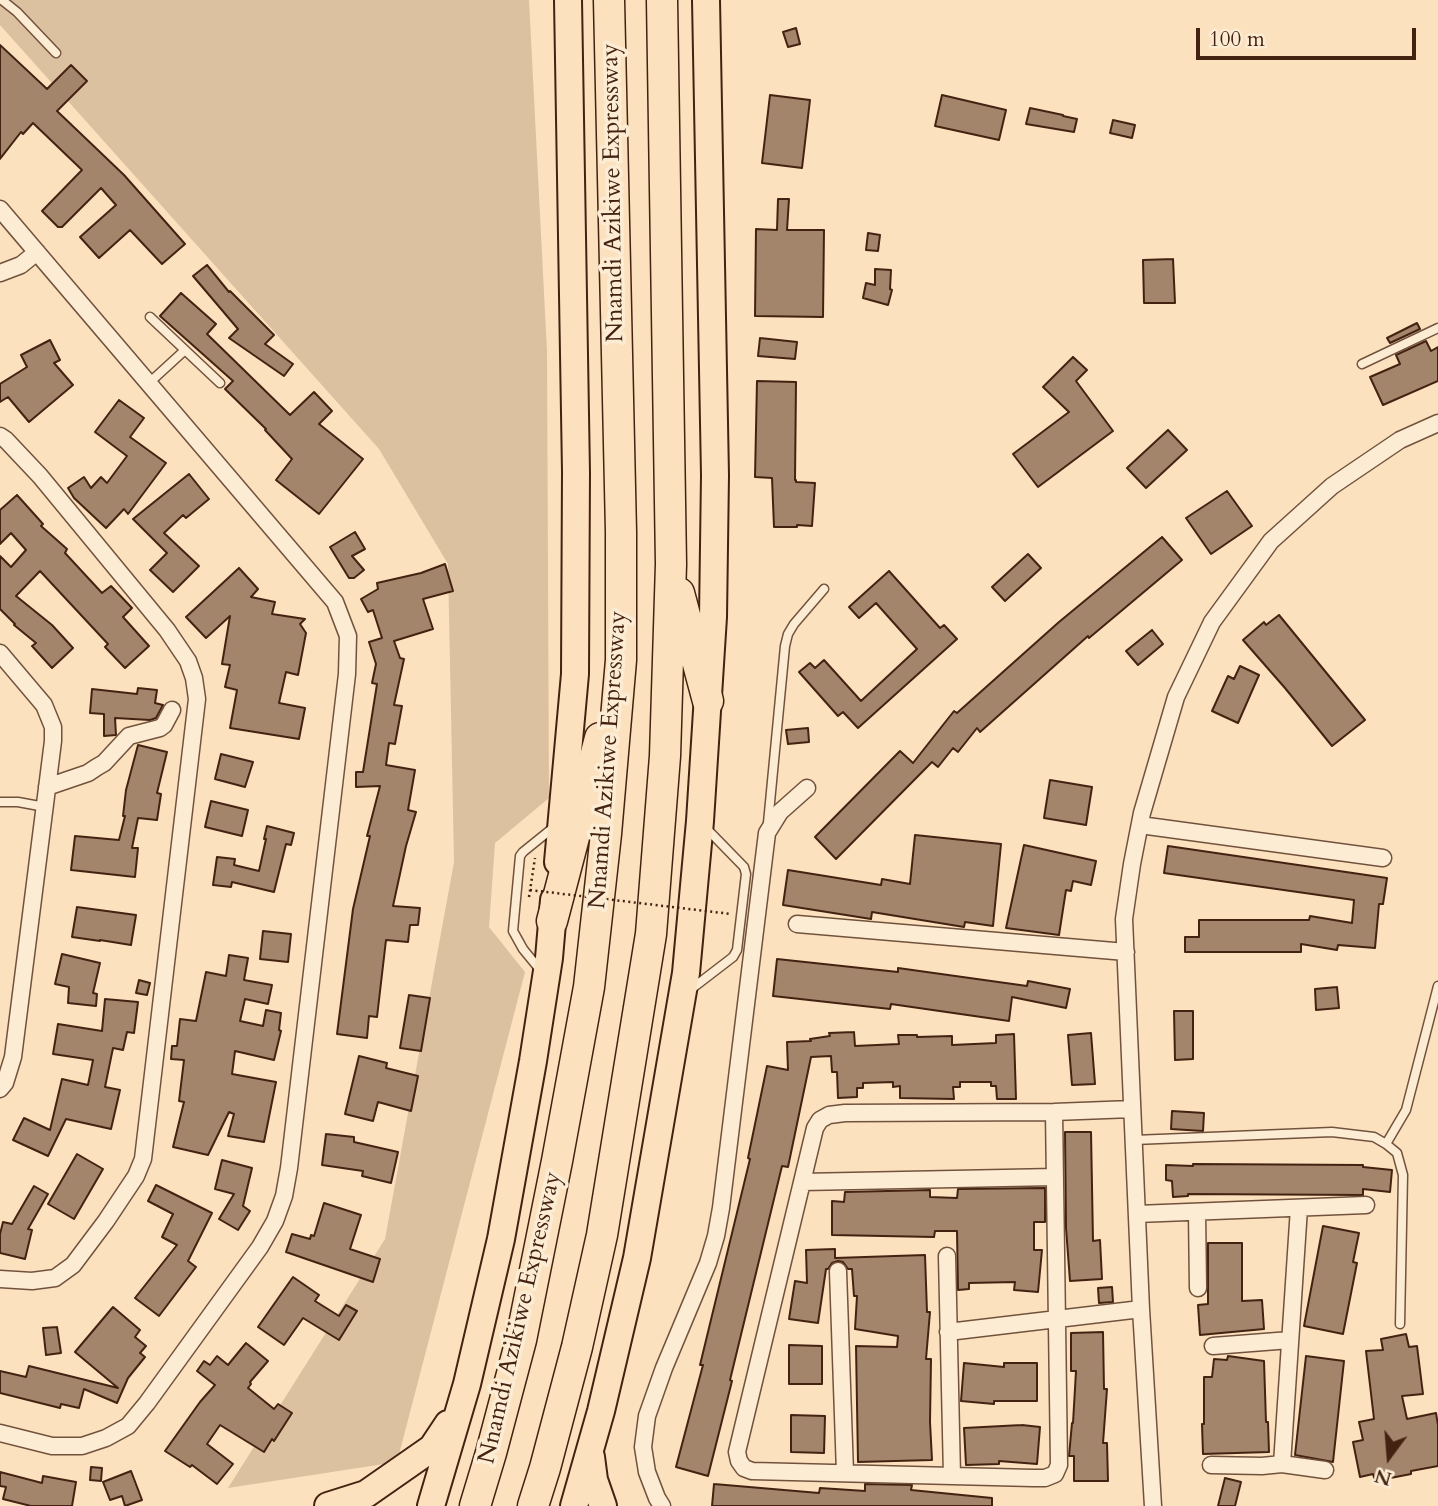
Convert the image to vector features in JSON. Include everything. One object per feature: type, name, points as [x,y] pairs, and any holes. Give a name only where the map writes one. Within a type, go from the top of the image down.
[{"type":"highway","name":"Nnamdi Azikiwe Expressway","points":[[431,1506],[461,1405],[501,1239],[546,978],[562,821],[575,661],[576,472],[568,0]]},
{"type":"highway","name":"Nnamdi Azikiwe Expressway","points":[[475,1506],[521,1340],[557,1161],[589,988],[606,834],[621,660],[621,518],[610,0]]},
{"type":"highway","name":"Nnamdi Azikiwe Expressway","points":[[533,1506],[577,1347],[602,1235],[649,948],[665,756],[671,564],[662,0]]},
{"type":"highway","points":[[574,1506],[601,1412],[637,1258],[687,973],[713,617],[715,475],[706,0]]},
{"type":"highway","points":[[671,564],[708,701]]},
{"type":"highway","points":[[552,921],[621,660]]},
{"type":"highway","points":[[328,1506],[366,1494],[432,1448],[461,1405]]},
{"type":"highway","points":[[590,1450],[594,1480],[603,1506]]},
{"type":"street","points":[[0,209],[335,602],[348,636],[347,674],[289,1168],[284,1196],[275,1221],[260,1247],[128,1426],[106,1438],[82,1446],[52,1446],[0,1433]]},
{"type":"street","points":[[0,273],[21,265],[37,252]]},
{"type":"street","points":[[1153,1506],[1141,1309],[1124,919],[1140,824],[1176,697],[1212,622],[1271,541],[1332,486],[1400,440],[1438,423]]},
{"type":"street","points":[[0,436],[40,476],[167,631],[188,662],[197,699],[143,1159],[136,1176],[74,1265],[55,1278],[32,1281],[0,1279]]},
{"type":"street","points":[[0,653],[44,705],[53,727],[13,1057],[0,1090]]},
{"type":"street","points":[[47,787],[88,773],[129,736],[160,728],[172,710]]},
{"type":"street","points":[[662,1506],[647,1472],[645,1460],[643,1447],[647,1416],[708,1263],[716,1236],[767,833],[780,812],[807,788]]},
{"type":"street","points":[[1140,824],[1383,858]]},
{"type":"street","points":[[797,924],[1126,952]]},
{"type":"street","points":[[1054,1112],[1059,1465],[1055,1474],[1045,1478],[1033,1478],[752,1471],[744,1468],[737,1452],[815,1128],[820,1120],[829,1115],[859,1113],[1132,1109]]},
{"type":"street","points":[[802,1182],[1055,1177]]},
{"type":"street","points":[[1137,1214],[1366,1205]]},
{"type":"street","points":[[1282,1464],[1299,1208]]},
{"type":"street","points":[[1198,1212],[1198,1288]]},
{"type":"street","points":[[947,1256],[952,1476]]},
{"type":"street","points":[[838,1271],[845,1473]]},
{"type":"street","points":[[948,1332],[1141,1309]]},
{"type":"street","points":[[1213,1346],[1290,1340]]},
{"type":"street","points":[[1211,1465],[1282,1464],[1325,1470]]},
{"type":"lane","points":[[2,0],[56,53]]},
{"type":"lane","points":[[150,317],[220,383]]},
{"type":"lane","points":[[1362,364],[1438,328]]},
{"type":"lane","points":[[149,383],[184,350]]},
{"type":"lane","points":[[767,833],[785,646],[794,624],[824,589]]},
{"type":"lane","points":[[0,802],[45,807]]},
{"type":"lane","points":[[546,978],[523,949],[513,931],[520,856],[562,821]]},
{"type":"lane","points":[[682,996],[733,957],[737,950],[746,874],[744,867],[700,821]]},
{"type":"lane","points":[[1386,1144],[1406,1110],[1438,986]]},
{"type":"lane","points":[[1134,1140],[1332,1132],[1374,1137],[1386,1144],[1397,1153],[1403,1175],[1400,1324]]},
{"type":"path","points":[[528,902],[536,850]]},
{"type":"path","points":[[530,890],[730,915]]},
{"type":"shaded area","points":[[0,0],[529,0],[547,351],[549,798],[495,843],[489,927],[525,972],[397,1462],[228,1488],[385,1239],[454,862],[448,564],[379,449],[0,25]]},
{"type":"building","points":[[796,28],[800,44],[788,47],[783,32]]},
{"type":"building","points":[[0,45],[47,89],[71,65],[87,81],[57,111],[124,175],[185,244],[162,264],[130,230],[99,258],[80,237],[116,205],[101,188],[62,227],[58,227],[42,211],[82,170],[33,123],[23,134],[21,132],[0,159]]},
{"type":"building","points":[[770,95],[810,100],[802,168],[762,163]]},
{"type":"building","points":[[942,95],[1006,110],[999,140],[935,126]]},
{"type":"building","points":[[1030,108],[1077,119],[1074,132],[1026,124]]},
{"type":"building","points":[[1113,120],[1135,125],[1132,138],[1110,133]]},
{"type":"building","points":[[778,199],[789,199],[787,230],[824,230],[823,317],[755,316],[756,229],[777,230]]},
{"type":"building","points":[[868,233],[880,235],[878,251],[866,250]]},
{"type":"building","points":[[1173,259],[1175,303],[1144,303],[1143,260]]},
{"type":"building","points":[[207,265],[229,292],[274,335],[265,344],[293,364],[284,376],[229,338],[238,329],[193,276]]},
{"type":"building","points":[[875,269],[891,270],[892,290],[888,305],[863,298],[866,283],[875,285]]},
{"type":"building","points":[[181,293],[216,324],[207,334],[290,415],[314,392],[332,411],[319,424],[363,459],[319,514],[276,480],[292,459],[225,389],[233,381],[160,316]]},
{"type":"building","points":[[1417,323],[1420,329],[1390,343],[1387,338]]},
{"type":"building","points":[[760,338],[797,342],[795,359],[758,356]]},
{"type":"building","points":[[50,340],[60,360],[54,363],[73,385],[29,422],[8,397],[0,402],[0,384],[27,367],[21,355]]},
{"type":"building","points":[[1426,341],[1431,351],[1438,347],[1438,381],[1383,405],[1370,377],[1400,364],[1396,355]]},
{"type":"building","points":[[1073,357],[1087,370],[1076,381],[1113,431],[1038,487],[1013,454],[1069,412],[1043,387]]},
{"type":"building","points":[[757,381],[796,382],[795,480],[815,483],[812,526],[774,527],[772,478],[755,477]]},
{"type":"building","points":[[119,400],[144,418],[130,437],[166,463],[128,514],[124,509],[106,528],[74,498],[68,488],[84,477],[91,488],[101,477],[107,483],[127,456],[95,432]]},
{"type":"building","points":[[1168,430],[1187,450],[1146,488],[1127,468]]},
{"type":"building","points":[[189,474],[209,499],[186,518],[183,515],[164,533],[199,566],[173,592],[150,570],[167,553],[133,519]]},
{"type":"building","points":[[1227,491],[1252,526],[1211,554],[1186,518]]},
{"type":"building","points":[[17,495],[43,524],[41,526],[67,549],[65,553],[102,593],[111,586],[132,608],[123,617],[149,646],[125,668],[105,647],[108,644],[40,571],[16,596],[52,625],[73,648],[52,668],[32,646],[36,643],[0,609],[0,556],[11,567],[26,550],[11,533],[0,544],[0,510]]},
{"type":"building","points":[[355,532],[365,549],[352,556],[364,570],[354,578],[349,578],[330,547]]},
{"type":"building","points":[[1162,537],[1182,560],[1089,638],[1088,636],[980,732],[977,728],[958,752],[953,748],[938,767],[932,762],[836,859],[815,837],[900,751],[913,763],[954,711],[957,713],[1059,622]]},
{"type":"building","points":[[1028,554],[1041,568],[1005,601],[992,587]]},
{"type":"building","points":[[445,564],[453,591],[423,599],[433,629],[394,641],[400,658],[404,659],[394,705],[402,706],[395,744],[389,743],[386,765],[415,770],[408,810],[416,812],[393,906],[420,908],[418,925],[410,925],[408,942],[386,940],[377,1017],[369,1016],[367,1038],[337,1034],[353,909],[380,786],[356,787],[356,772],[363,772],[377,684],[372,683],[376,664],[369,642],[382,638],[373,610],[368,612],[361,599],[378,589],[377,583],[421,573]]},
{"type":"building","points":[[239,568],[258,589],[251,597],[275,602],[272,614],[305,619],[300,624],[306,633],[298,675],[286,672],[279,703],[305,708],[299,739],[230,728],[237,690],[225,687],[230,665],[222,664],[230,616],[206,638],[186,617]]},
{"type":"building","points":[[889,571],[940,628],[944,625],[957,639],[858,728],[843,712],[838,716],[799,672],[810,663],[815,668],[824,660],[861,701],[917,649],[876,603],[859,618],[849,607]]},
{"type":"building","points":[[1279,615],[1365,720],[1332,746],[1243,640],[1264,622],[1266,625]]},
{"type":"building","points":[[1152,630],[1163,644],[1138,665],[1126,651]]},
{"type":"building","points":[[1240,666],[1259,675],[1238,723],[1212,711],[1228,676],[1234,679]]},
{"type":"building","points":[[138,688],[157,690],[155,703],[163,705],[156,718],[115,718],[116,735],[104,736],[104,714],[90,713],[92,689],[137,694]]},
{"type":"building","points":[[808,728],[809,742],[788,744],[786,730]]},
{"type":"building","points":[[138,745],[167,752],[157,793],[161,794],[157,820],[138,818],[132,848],[138,848],[135,877],[71,870],[75,836],[119,840],[125,816],[126,790]]},
{"type":"building","points":[[221,754],[253,762],[245,787],[215,779]]},
{"type":"building","points":[[1050,780],[1092,787],[1086,825],[1044,818]]},
{"type":"building","points":[[211,801],[248,810],[242,836],[205,827]]},
{"type":"building","points":[[267,826],[294,833],[291,845],[286,844],[274,892],[232,882],[231,887],[213,885],[217,857],[235,859],[234,865],[259,871]]},
{"type":"building","points":[[915,835],[1001,844],[993,926],[965,922],[964,927],[872,912],[871,919],[783,905],[788,870],[881,885],[882,879],[910,884]]},
{"type":"building","points":[[1024,845],[1096,861],[1091,885],[1073,881],[1071,891],[1066,890],[1059,935],[1006,928]]},
{"type":"building","points":[[1168,846],[1387,878],[1383,904],[1379,904],[1375,948],[1338,945],[1337,950],[1301,944],[1301,952],[1185,952],[1185,937],[1199,937],[1199,920],[1309,920],[1310,916],[1352,923],[1354,900],[1164,873]]},
{"type":"building","points":[[77,907],[136,915],[131,945],[72,937]]},
{"type":"building","points":[[263,931],[291,934],[288,962],[260,959]]},
{"type":"building","points":[[62,954],[100,963],[93,993],[97,994],[96,1006],[68,1003],[69,987],[55,984]]},
{"type":"building","points":[[229,955],[248,958],[244,980],[272,985],[268,1004],[245,999],[240,1021],[263,1026],[266,1010],[281,1013],[281,1031],[274,1060],[235,1051],[232,1074],[276,1082],[264,1142],[228,1136],[234,1114],[229,1112],[208,1155],[173,1147],[184,1102],[179,1101],[184,1060],[171,1059],[172,1046],[177,1046],[180,1019],[196,1021],[206,972],[226,976]]},
{"type":"building","points":[[777,959],[898,972],[898,968],[1027,986],[1028,981],[1070,989],[1066,1008],[1012,997],[1009,1021],[891,1004],[890,1009],[773,996]]},
{"type":"building","points":[[139,980],[150,983],[147,995],[136,993]]},
{"type":"building","points":[[1337,987],[1339,1008],[1316,1010],[1315,989]]},
{"type":"building","points":[[409,995],[430,998],[421,1051],[400,1048]]},
{"type":"building","points":[[105,999],[138,1002],[134,1033],[127,1032],[123,1050],[113,1048],[105,1087],[120,1090],[111,1129],[66,1119],[48,1156],[13,1140],[24,1118],[50,1130],[62,1079],[88,1085],[93,1060],[53,1054],[58,1024],[102,1031]]},
{"type":"building","points":[[1174,1011],[1193,1011],[1193,1059],[1175,1060]]},
{"type":"building","points":[[854,1032],[855,1046],[899,1044],[898,1035],[952,1036],[952,1045],[996,1043],[996,1035],[1014,1034],[1016,1099],[997,1099],[996,1086],[991,1086],[991,1082],[960,1082],[960,1087],[953,1087],[954,1099],[900,1098],[900,1086],[893,1087],[893,1082],[863,1083],[863,1088],[857,1088],[857,1097],[838,1098],[837,1072],[832,1072],[831,1056],[811,1057],[788,1167],[782,1166],[708,1476],[676,1467],[703,1365],[700,1365],[750,1159],[748,1158],[767,1066],[788,1070],[787,1042],[811,1041],[810,1039],[830,1036],[829,1033]]},
{"type":"building","points":[[1091,1033],[1095,1084],[1072,1085],[1068,1035]]},
{"type":"building","points":[[359,1056],[387,1063],[386,1068],[418,1076],[411,1111],[378,1102],[373,1121],[345,1114]]},
{"type":"building","points":[[1172,1111],[1204,1113],[1203,1131],[1171,1129]]},
{"type":"building","points":[[1065,1132],[1091,1132],[1093,1241],[1100,1240],[1102,1279],[1070,1281],[1066,1228]]},
{"type":"building","points":[[326,1134],[354,1137],[354,1142],[398,1152],[391,1183],[362,1176],[363,1171],[322,1165]]},
{"type":"building","points":[[77,1154],[103,1169],[74,1219],[48,1204]]},
{"type":"building","points":[[222,1160],[252,1168],[243,1206],[250,1211],[238,1230],[219,1219],[234,1194],[215,1189]]},
{"type":"building","points":[[1166,1165],[1363,1165],[1392,1170],[1390,1192],[1363,1189],[1363,1195],[1188,1194],[1173,1197],[1172,1181],[1166,1180]]},
{"type":"building","points":[[156,1185],[212,1213],[188,1261],[196,1267],[159,1316],[135,1298],[177,1245],[162,1237],[173,1214],[148,1201]]},
{"type":"building","points":[[34,1186],[48,1194],[28,1229],[32,1230],[25,1259],[0,1253],[3,1222],[12,1224]]},
{"type":"building","points":[[1045,1188],[1045,1222],[1034,1222],[1034,1250],[1042,1250],[1038,1292],[1014,1290],[1015,1282],[969,1283],[969,1289],[958,1290],[957,1231],[935,1231],[934,1237],[832,1235],[832,1201],[844,1202],[845,1192],[930,1190],[930,1197],[957,1198],[958,1189]]},
{"type":"building","points":[[324,1203],[361,1215],[350,1249],[380,1259],[373,1282],[286,1252],[292,1234],[310,1239],[311,1235],[314,1236]]},
{"type":"building","points":[[1323,1226],[1359,1233],[1353,1262],[1357,1263],[1343,1334],[1304,1326]]},
{"type":"building","points":[[1208,1243],[1242,1243],[1242,1301],[1262,1300],[1264,1329],[1200,1335],[1198,1305],[1208,1304]]},
{"type":"building","points":[[835,1249],[835,1258],[925,1255],[927,1312],[930,1312],[926,1359],[931,1359],[932,1460],[858,1462],[856,1346],[897,1347],[898,1336],[855,1329],[857,1296],[854,1296],[852,1269],[838,1261],[826,1269],[818,1323],[789,1319],[795,1281],[807,1283],[806,1250]]},
{"type":"building","points":[[293,1277],[319,1295],[315,1301],[339,1316],[346,1305],[357,1311],[339,1340],[303,1318],[284,1345],[258,1327]]},
{"type":"building","points":[[1112,1287],[1113,1302],[1099,1303],[1098,1288]]},
{"type":"building","points":[[113,1307],[140,1330],[135,1337],[146,1346],[140,1353],[145,1357],[128,1378],[117,1403],[84,1389],[79,1408],[61,1404],[60,1408],[0,1393],[0,1371],[26,1377],[29,1366],[118,1388],[75,1352]]},
{"type":"building","points":[[57,1327],[61,1353],[46,1355],[43,1328]]},
{"type":"building","points":[[1103,1332],[1104,1389],[1107,1389],[1103,1443],[1107,1443],[1108,1481],[1074,1481],[1074,1456],[1069,1456],[1076,1371],[1071,1371],[1071,1333]]},
{"type":"building","points":[[1406,1334],[1409,1347],[1417,1346],[1423,1394],[1402,1396],[1407,1419],[1436,1413],[1438,1466],[1375,1481],[1373,1474],[1360,1477],[1353,1442],[1363,1440],[1359,1422],[1374,1419],[1366,1351],[1383,1350],[1381,1339]]},
{"type":"building","points":[[246,1343],[268,1361],[248,1388],[274,1409],[278,1404],[292,1413],[264,1452],[220,1425],[207,1444],[233,1464],[217,1484],[192,1465],[190,1467],[165,1451],[215,1385],[197,1371],[204,1361],[210,1365],[217,1356],[228,1365]]},
{"type":"building","points":[[789,1345],[822,1346],[822,1384],[789,1384]]},
{"type":"building","points":[[1228,1356],[1264,1361],[1269,1452],[1203,1454],[1204,1377],[1212,1377],[1214,1359],[1227,1360]]},
{"type":"building","points":[[1306,1356],[1344,1361],[1333,1462],[1295,1455]]},
{"type":"building","points":[[964,1363],[1004,1367],[1004,1363],[1037,1363],[1037,1401],[994,1401],[994,1404],[961,1401]]},
{"type":"building","points":[[791,1415],[825,1416],[824,1453],[791,1452]]},
{"type":"building","points":[[1022,1425],[1040,1427],[1037,1464],[999,1461],[999,1464],[966,1465],[964,1428]]},
{"type":"building","points":[[91,1467],[102,1468],[101,1481],[90,1480]]},
{"type":"building","points":[[131,1471],[142,1500],[125,1506],[122,1496],[110,1500],[103,1482]]},
{"type":"building","points":[[0,1472],[42,1483],[43,1476],[76,1482],[72,1506],[31,1506],[3,1499],[6,1487],[0,1486]]},
{"type":"building","points":[[1225,1478],[1241,1482],[1235,1506],[1218,1506]]},
{"type":"building","points":[[714,1484],[819,1493],[820,1488],[865,1491],[865,1484],[912,1485],[911,1490],[992,1498],[992,1506],[712,1506]]}]
